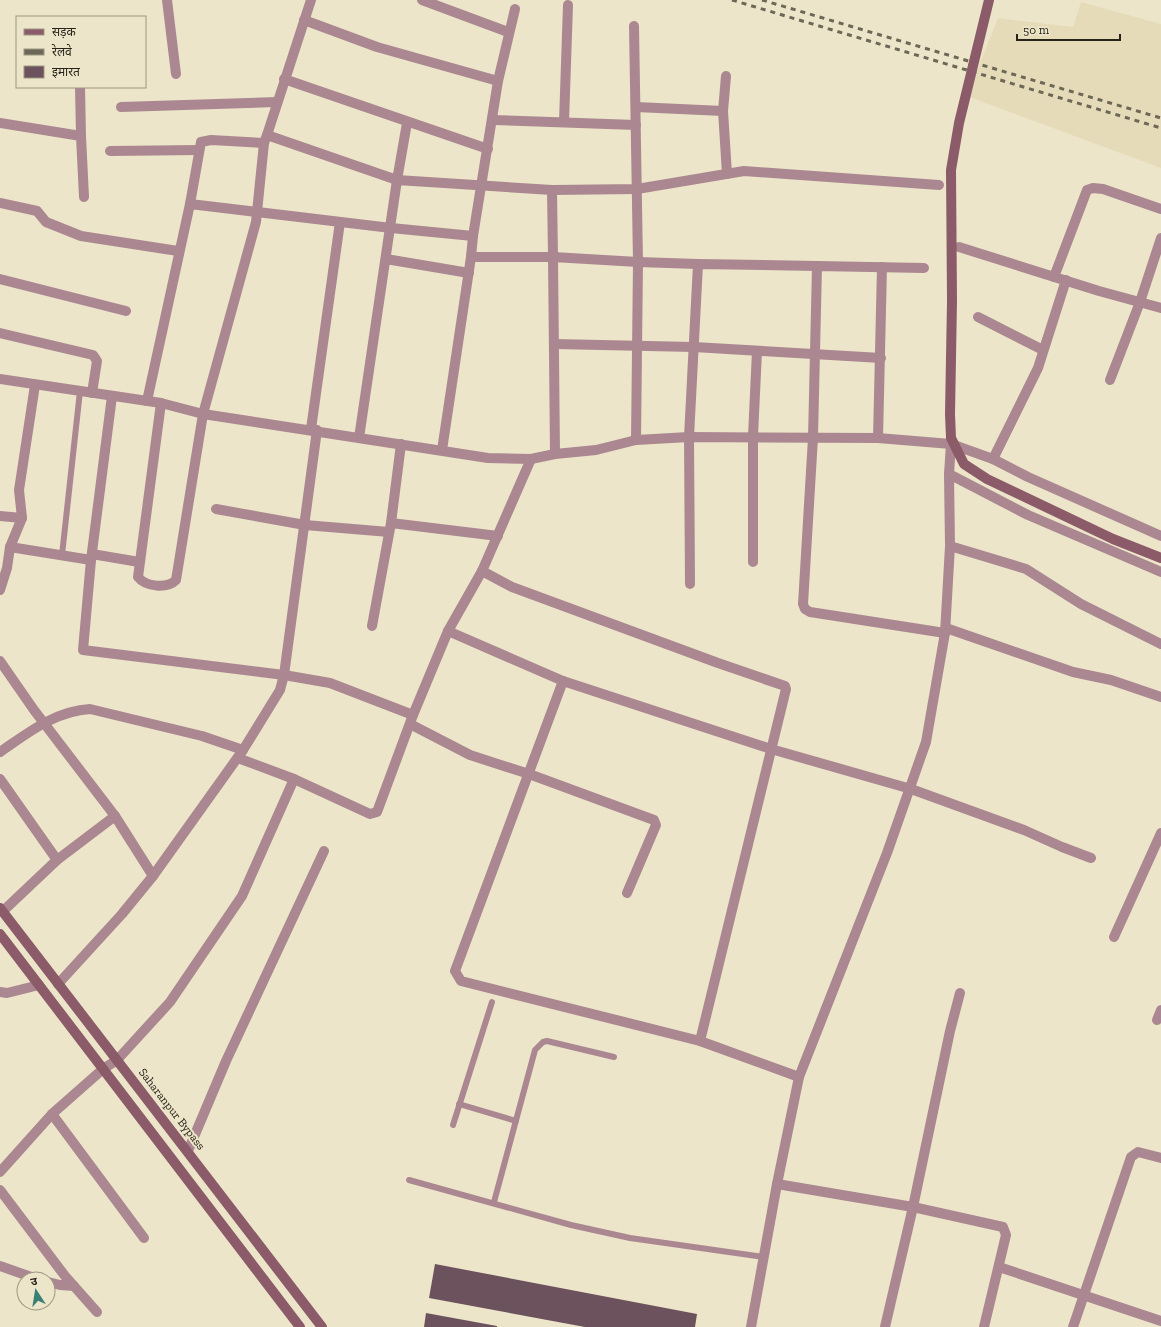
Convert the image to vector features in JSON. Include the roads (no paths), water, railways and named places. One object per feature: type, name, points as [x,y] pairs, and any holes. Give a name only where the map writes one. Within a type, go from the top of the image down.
[{"type":"main road","points":[[989,0],[959,123],[951,170],[951,438],[964,464],[987,479],[1113,539],[1161,558]]},
{"type":"main road","name":"Saharanpur Bypass","points":[[1,910],[322,1327]]},
{"type":"main road","points":[[0,934],[300,1327]]},
{"type":"street","points":[[167,0],[176,74]]},
{"type":"street","points":[[160,403],[138,577],[140,580],[162,586],[168,585],[176,580],[203,414],[258,212],[265,139],[311,0]]},
{"type":"street","points":[[422,0],[508,32]]},
{"type":"street","points":[[564,122],[568,5]]},
{"type":"street","points":[[442,450],[481,185],[493,120],[498,81],[514,9]]},
{"type":"street","points":[[304,20],[377,47],[498,81]]},
{"type":"street","points":[[634,26],[638,262],[636,440]]},
{"type":"street","points":[[726,76],[723,111],[727,174]]},
{"type":"street","points":[[284,79],[407,123],[488,149]]},
{"type":"street","points":[[80,88],[84,197]]},
{"type":"street","points":[[121,107],[277,102]]},
{"type":"street","points":[[636,107],[723,111]]},
{"type":"street","points":[[493,120],[636,125]]},
{"type":"street","points":[[0,123],[81,136]]},
{"type":"street","points":[[358,438],[407,123]]},
{"type":"street","points":[[147,401],[178,251],[190,204],[199,150],[201,142],[205,140],[265,139],[397,180],[552,190],[637,189],[744,171],[939,185]]},
{"type":"street","points":[[110,151],[199,150]]},
{"type":"street","points":[[1054,277],[1087,190],[1093,188],[1102,189],[1161,209]]},
{"type":"street","points":[[552,190],[555,454]]},
{"type":"street","points":[[0,202],[37,211],[46,222],[81,236],[178,251]]},
{"type":"street","points":[[190,204],[391,228],[473,236]]},
{"type":"street","points":[[58,984],[122,914],[153,876],[240,754],[280,690],[284,675],[304,525],[314,430],[340,222]]},
{"type":"street","points":[[1110,380],[1140,302],[1161,238]]},
{"type":"street","points":[[959,247],[1054,277],[1161,308]]},
{"type":"street","points":[[471,257],[553,257],[698,264],[882,266],[924,268]]},
{"type":"street","points":[[386,259],[469,273]]},
{"type":"street","points":[[690,584],[689,437],[698,264]]},
{"type":"street","points":[[817,266],[813,438],[803,604],[805,609],[810,612],[946,631],[1073,672],[1111,680],[1161,697]]},
{"type":"street","points":[[878,438],[882,266]]},
{"type":"street","points":[[0,279],[126,312]]},
{"type":"street","points":[[993,459],[1038,368],[1066,280]]},
{"type":"street","points":[[978,317],[1043,350]]},
{"type":"street","points":[[0,333],[93,356],[97,361],[92,393]]},
{"type":"street","points":[[554,344],[636,347],[694,347],[881,358]]},
{"type":"street","points":[[753,562],[753,436],[757,351]]},
{"type":"street","points":[[0,379],[160,403],[203,414],[488,458],[531,459],[555,454],[596,450],[636,440],[689,437],[753,436],[878,438],[951,444],[993,459],[1028,478],[1161,536]]},
{"type":"street","points":[[0,590],[7,568],[10,547],[22,518],[19,490],[35,385]]},
{"type":"street","points":[[112,396],[82,641],[83,650],[284,675],[330,683],[411,719],[470,756],[529,774],[654,820],[656,825],[627,893]]},
{"type":"street","points":[[372,626],[390,528],[401,444]]},
{"type":"street","points":[[751,1327],[776,1184],[799,1077],[911,789],[926,742],[946,631],[950,546],[949,474],[951,444]]},
{"type":"street","points":[[0,752],[45,722],[77,710],[90,709],[202,736],[370,814],[377,812],[411,719],[448,631],[482,571],[531,459]]},
{"type":"street","points":[[949,474],[1028,515],[1161,572]]},
{"type":"street","points":[[216,509],[304,525],[390,528],[498,536]]},
{"type":"street","points":[[0,516],[22,518]]},
{"type":"street","points":[[950,546],[1026,569],[1085,606],[1161,644]]},
{"type":"street","points":[[10,547],[62,555],[139,562]]},
{"type":"street","points":[[482,571],[512,587],[718,663],[783,684],[786,689],[700,1041]]},
{"type":"street","points":[[448,631],[564,682],[771,750],[911,789],[1024,830],[1062,848],[1091,858]]},
{"type":"street","points":[[0,662],[34,710],[45,722],[115,816],[153,876]]},
{"type":"street","points":[[564,682],[455,971],[457,976],[461,981],[700,1041],[799,1077]]},
{"type":"street","points":[[0,779],[57,860]]},
{"type":"street","points":[[0,1172],[52,1114],[103,1069],[116,1060],[170,1002],[242,896],[294,779]]},
{"type":"street","points":[[1,910],[57,860],[115,816]]},
{"type":"street","points":[[1114,937],[1161,833]]},
{"type":"street","points":[[188,1151],[226,1061],[324,851]]},
{"type":"street","points":[[0,992],[7,993],[39,985]]},
{"type":"street","points":[[885,1327],[913,1207],[950,1031],[960,994]]},
{"type":"street","points":[[1156,1020],[1161,1010]]},
{"type":"street","points":[[52,1114],[144,1238]]},
{"type":"street","points":[[1073,1327],[1131,1157],[1138,1152],[1161,1158]]},
{"type":"street","points":[[776,1184],[913,1207],[1003,1227],[1006,1235],[984,1327]]},
{"type":"street","points":[[0,1190],[74,1286],[97,1312]]},
{"type":"street","points":[[0,1266],[16,1272]]},
{"type":"street","points":[[999,1267],[1161,1321]]},
{"type":"street","points":[[56,1284],[74,1286]]},
{"type":"lane","points":[[62,555],[80,391]]},
{"type":"lane","points":[[453,1125],[492,1002]]},
{"type":"lane","points":[[494,1202],[535,1050],[542,1042],[547,1041],[614,1057]]},
{"type":"lane","points":[[459,1104],[516,1121]]},
{"type":"lane","points":[[409,1180],[494,1202],[571,1225],[630,1238],[764,1257]]},
{"type":"railway","points":[[732,0],[1161,128]]},
{"type":"railway","points":[[762,0],[1161,118]]}]
